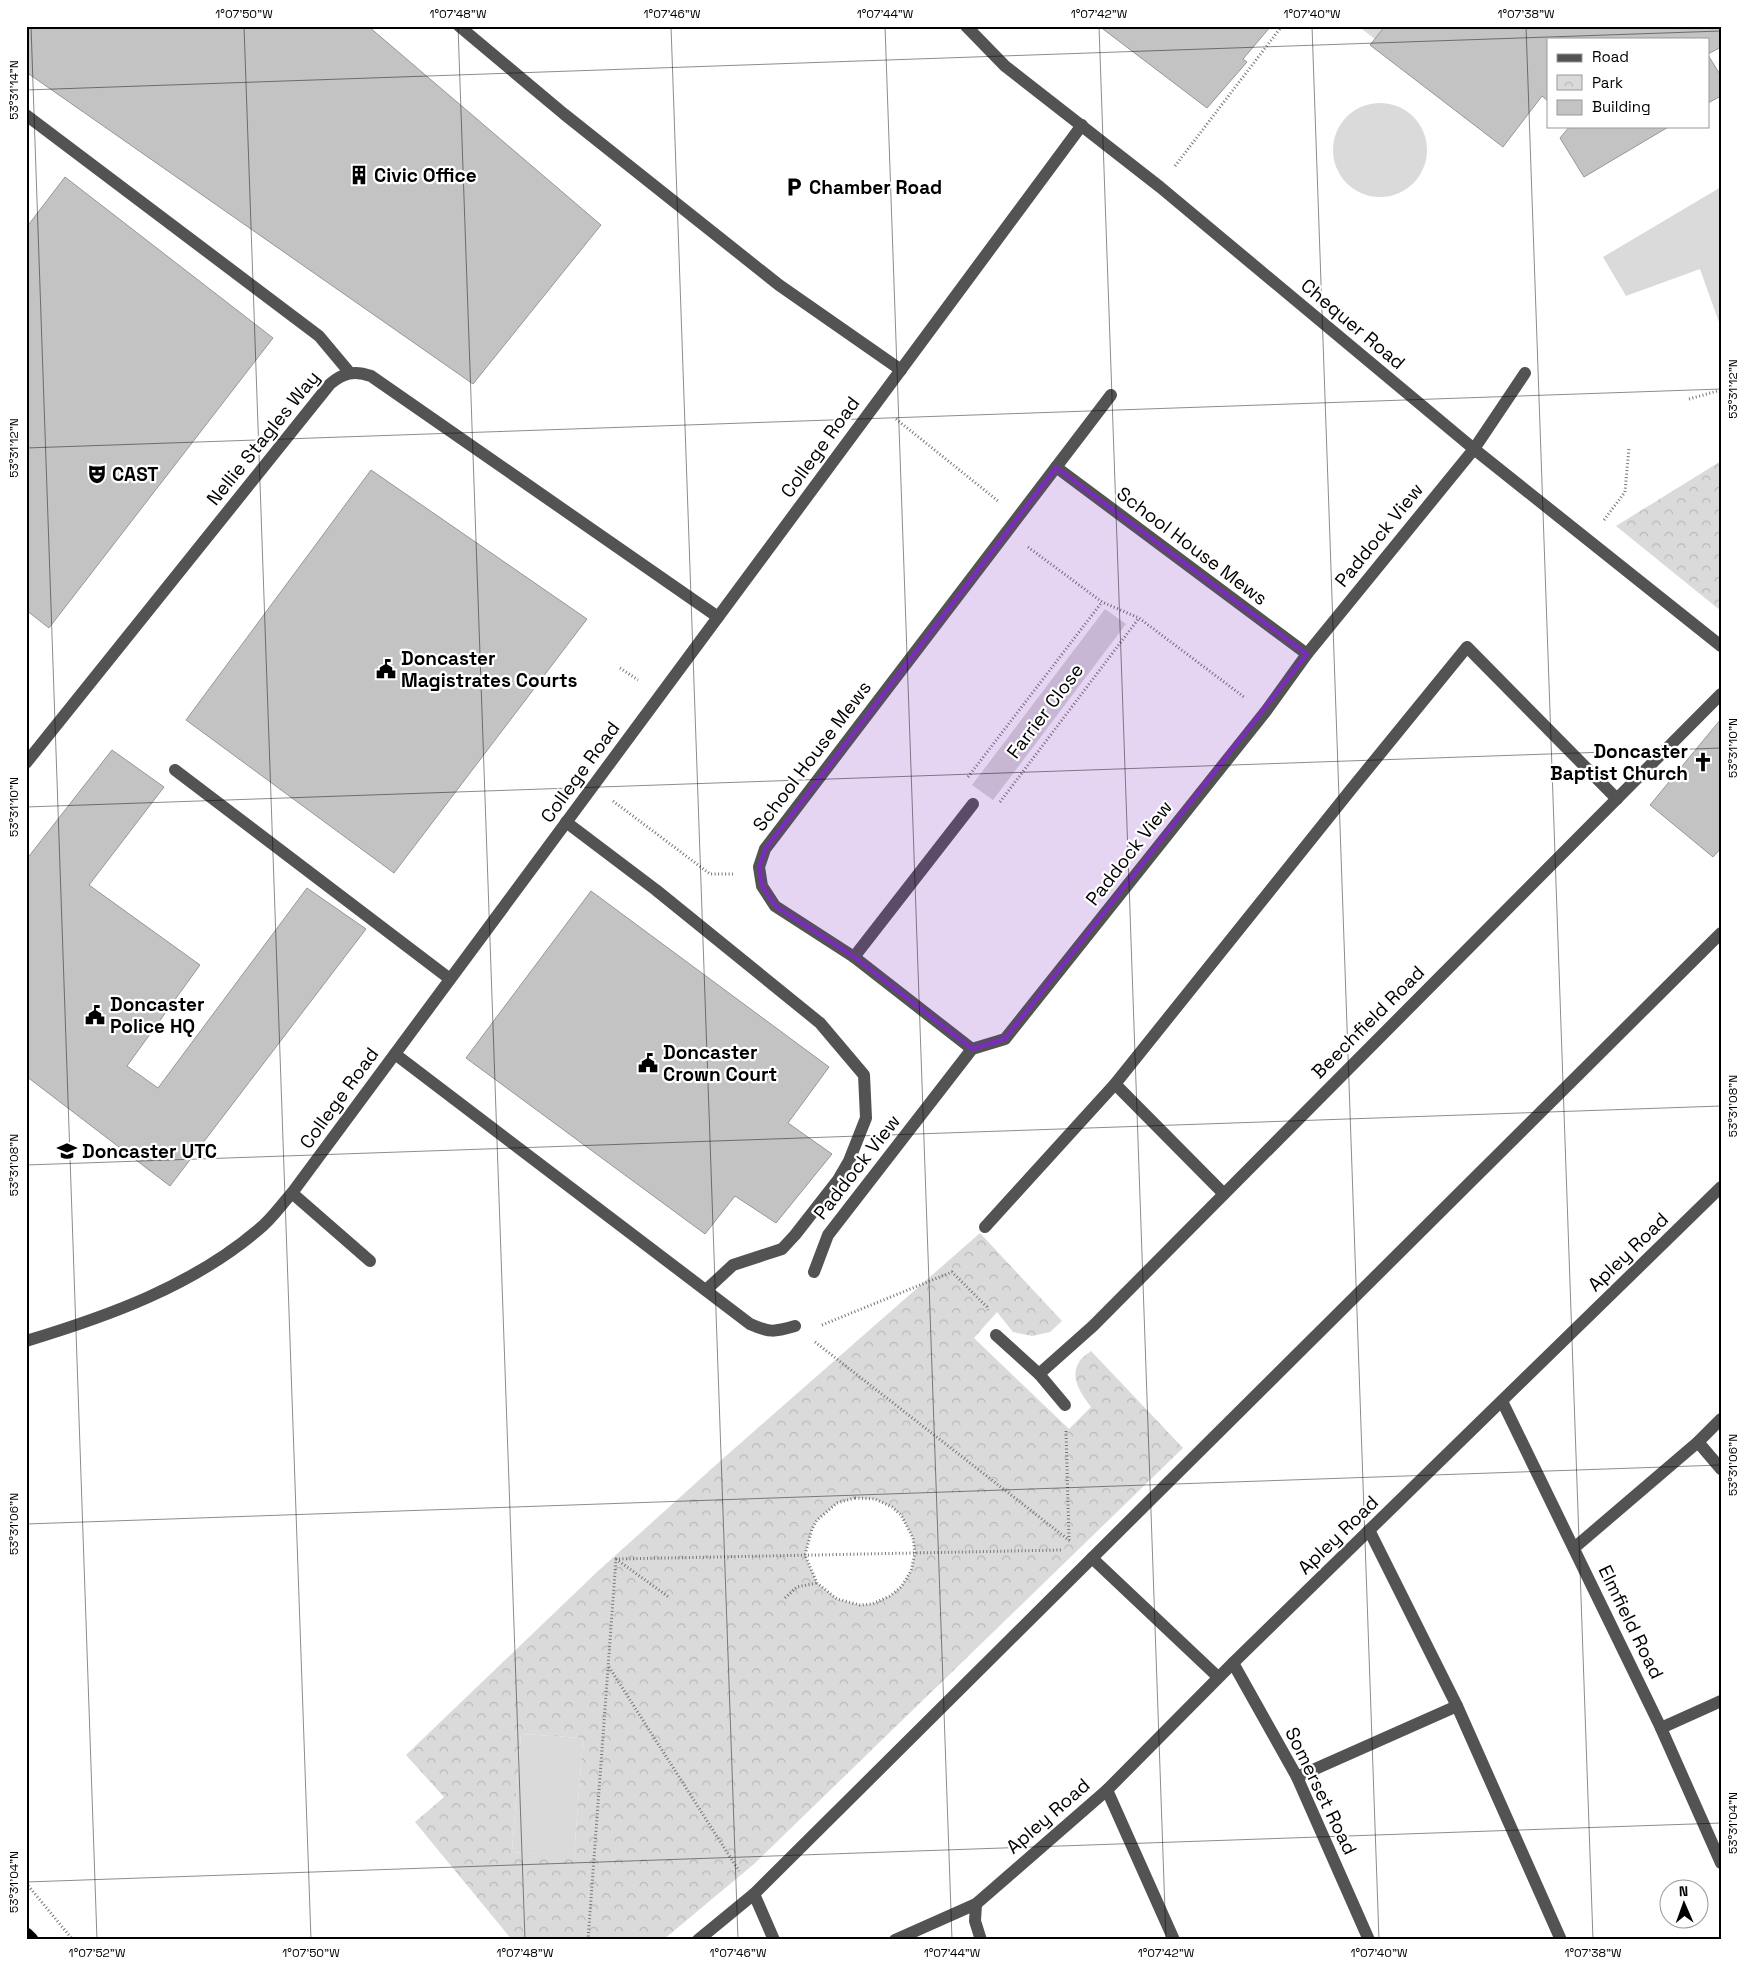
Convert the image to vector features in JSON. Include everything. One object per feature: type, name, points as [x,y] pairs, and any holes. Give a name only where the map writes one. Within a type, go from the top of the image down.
[{"type":"highway","points":[[26,1935],[31,1940]]},
{"type":"street","points":[[459,26],[564,114],[779,285],[901,370]]},
{"type":"street","name":"Chequer Road","points":[[972,28],[1005,66],[1160,187],[1474,449],[1721,646]]},
{"type":"street","points":[[26,115],[319,336],[350,372]]},
{"type":"street","name":"College Road","points":[[26,1341],[73,1327],[148,1298],[216,1262],[260,1229],[292,1193],[1082,125]]},
{"type":"street","name":"Nellie Stagles Way","points":[[26,763],[330,384],[350,372],[360,372],[371,376],[718,617]]},
{"type":"street","name":"Paddock View","points":[[814,1272],[828,1235],[972,1049],[1005,1039],[1266,711],[1307,654],[1474,449],[1525,373]]},
{"type":"street","name":"School House Mews","points":[[760,874],[759,867],[765,849],[1111,395]]},
{"type":"street","name":"School House Mews","points":[[1056,467],[1307,654]]},
{"type":"street","points":[[985,1227],[1116,1084],[1346,794],[1467,647],[1617,799]]},
{"type":"street","name":"Beechfield Road","points":[[1040,1374],[1093,1326],[1721,694]]},
{"type":"street","points":[[175,770],[450,979]]},
{"type":"street","points":[[854,957],[973,804]]},
{"type":"street","points":[[566,822],[656,890],[820,1023],[864,1075],[866,1118],[849,1161],[838,1180],[782,1248],[733,1265],[706,1290]]},
{"type":"street","points":[[760,874],[762,886],[775,906],[854,957],[972,1049]]},
{"type":"street","points":[[698,1940],[754,1894],[1721,932]]},
{"type":"street","points":[[394,1054],[750,1324],[765,1331],[779,1331],[795,1326]]},
{"type":"street","points":[[1116,1084],[1224,1194]]},
{"type":"street","name":"Apley Road","points":[[894,1940],[976,1904],[1107,1790],[1233,1662],[1721,1187]]},
{"type":"street","points":[[292,1193],[370,1261]]},
{"type":"street","points":[[996,1335],[1040,1374],[1065,1404]]},
{"type":"street","name":"Elmfield Road","points":[[1502,1401],[1661,1728],[1721,1863]]},
{"type":"street","points":[[1574,1548],[1698,1442],[1721,1419]]},
{"type":"street","points":[[1698,1442],[1721,1469]]},
{"type":"street","points":[[1370,1530],[1457,1706],[1560,1940]]},
{"type":"street","points":[[1092,1558],[1218,1677]]},
{"type":"street","name":"Somerset Road","points":[[1233,1662],[1297,1777],[1369,1940]]},
{"type":"street","points":[[1661,1728],[1721,1701]]},
{"type":"street","points":[[1297,1777],[1457,1706]]},
{"type":"street","points":[[1107,1790],[1174,1940]]},
{"type":"street","points":[[754,1894],[774,1940]]},
{"type":"street","points":[[976,1904],[975,1921],[981,1940]]},
{"type":"path","points":[[1160,187],[1282,26]]},
{"type":"path","points":[[1689,399],[1721,390]]},
{"type":"path","points":[[876,402],[1018,518]]},
{"type":"path","points":[[1588,540],[1625,492],[1629,448]]},
{"type":"path","points":[[1007,532],[1102,602],[1139,618],[1230,687],[1266,711]]},
{"type":"path","name":"Farrier Close","points":[[1102,602],[962,785],[973,804],[994,810],[1139,618]]},
{"type":"path","points":[[593,786],[710,874],[760,874]]},
{"type":"path","points":[[795,1326],[819,1326],[952,1272],[987,1307],[996,1335]]},
{"type":"path","points":[[795,1326],[1092,1558]]},
{"type":"path","points":[[1065,1404],[1069,1540]]},
{"type":"path","points":[[855,1498],[875,1499],[892,1507],[901,1515],[913,1538],[915,1553],[911,1571],[901,1587],[890,1596],[872,1604],[860,1605],[837,1599],[817,1583],[805,1555],[816,1520],[837,1503],[855,1498]]},
{"type":"path","points":[[616,1559],[1081,1549]]},
{"type":"path","points":[[616,1559],[670,1598]]},
{"type":"path","points":[[588,1940],[616,1559]]},
{"type":"path","points":[[785,1598],[796,1587],[817,1583]]},
{"type":"path","points":[[608,1667],[754,1894]]},
{"type":"path","points":[[26,1883],[73,1940]]},
{"type":"highlighted area","points":[[1056,467],[1307,654],[1005,1039],[972,1049],[854,957],[775,906],[762,886],[759,867],[765,849]]},
{"type":"green space","points":[[1358,26],[1385,26],[1375,39]]},
{"type":"green space","points":[[1380,103],[1398,107],[1413,117],[1423,132],[1427,150],[1423,168],[1413,183],[1398,193],[1380,197],[1362,193],[1347,183],[1337,168],[1333,150],[1337,132],[1347,117],[1362,107]]},
{"type":"green space","points":[[1721,187],[1721,328],[1700,269],[1626,296],[1603,257]]},
{"type":"green space","points":[[1721,461],[1721,611],[1616,526]]},
{"type":"green space","points":[[1105,609],[1126,624],[993,800],[972,785]]},
{"type":"green space","points":[[980,1233],[1062,1321],[1050,1332],[1032,1336],[1013,1332],[997,1312],[974,1338],[1069,1429],[1091,1407],[1078,1386],[1075,1374],[1080,1361],[1091,1351],[1183,1448],[754,1864],[663,1940],[512,1940],[415,1822],[444,1797],[406,1755],[597,1572]],"holes":[[[855,1498],[875,1499],[892,1507],[901,1515],[913,1538],[915,1553],[911,1571],[901,1587],[890,1596],[872,1604],[860,1605],[837,1599],[817,1583],[805,1555],[812,1529],[817,1520],[837,1503]],[[521,1734],[583,1738],[574,1856],[512,1852]]]},
{"type":"green space","points":[[521,1734],[583,1738],[574,1857],[512,1852]]},
{"type":"building","name":"Civic Office","points":[[26,26],[368,26],[601,225],[473,384],[26,72]]},
{"type":"building","points":[[1099,26],[1271,26],[1243,59],[1247,62],[1207,108]]},
{"type":"building","points":[[1385,26],[1721,26],[1721,47],[1710,53],[1710,38],[1547,38],[1547,100],[1542,96],[1503,147],[1370,45]]},
{"type":"building","points":[[1710,58],[1721,76],[1721,96],[1710,102]]},
{"type":"building","points":[[1568,128],[1667,128],[1584,177],[1560,138]]},
{"type":"building","name":"CAST","points":[[65,177],[273,338],[49,628],[26,610],[26,228]]},
{"type":"building","name":"Doncaster Magistrates Courts","points":[[371,470],[587,619],[394,873],[186,720]]},
{"type":"building","name":"Doncaster Baptist Church","points":[[1721,719],[1721,848],[1713,857],[1650,805]]},
{"type":"building","name":"Doncaster Police HQ","points":[[112,750],[164,787],[89,885],[200,965],[127,1066],[158,1088],[307,888],[366,929],[170,1186],[26,1076],[26,860]]},
{"type":"building","name":"Doncaster Crown Court","points":[[591,891],[829,1067],[788,1123],[832,1154],[776,1223],[735,1196],[705,1234],[466,1058]]},
{"type":"place","name":"Civic Office","points":[[359,175]]},
{"type":"place","name":"Chamber Road","points":[[794,187]]},
{"type":"place","name":"CAST","points":[[97,474]]},
{"type":"place","name":"Doncaster Magistrates Courts","points":[[386,669]]},
{"type":"place","name":"Doncaster Baptist Church","points":[[1703,762]]},
{"type":"place","name":"Doncaster Police HQ","points":[[95,1015]]},
{"type":"place","name":"Doncaster Crown Court","points":[[648,1063]]},
{"type":"place","name":"Doncaster UTC","points":[[67,1151]]}]
